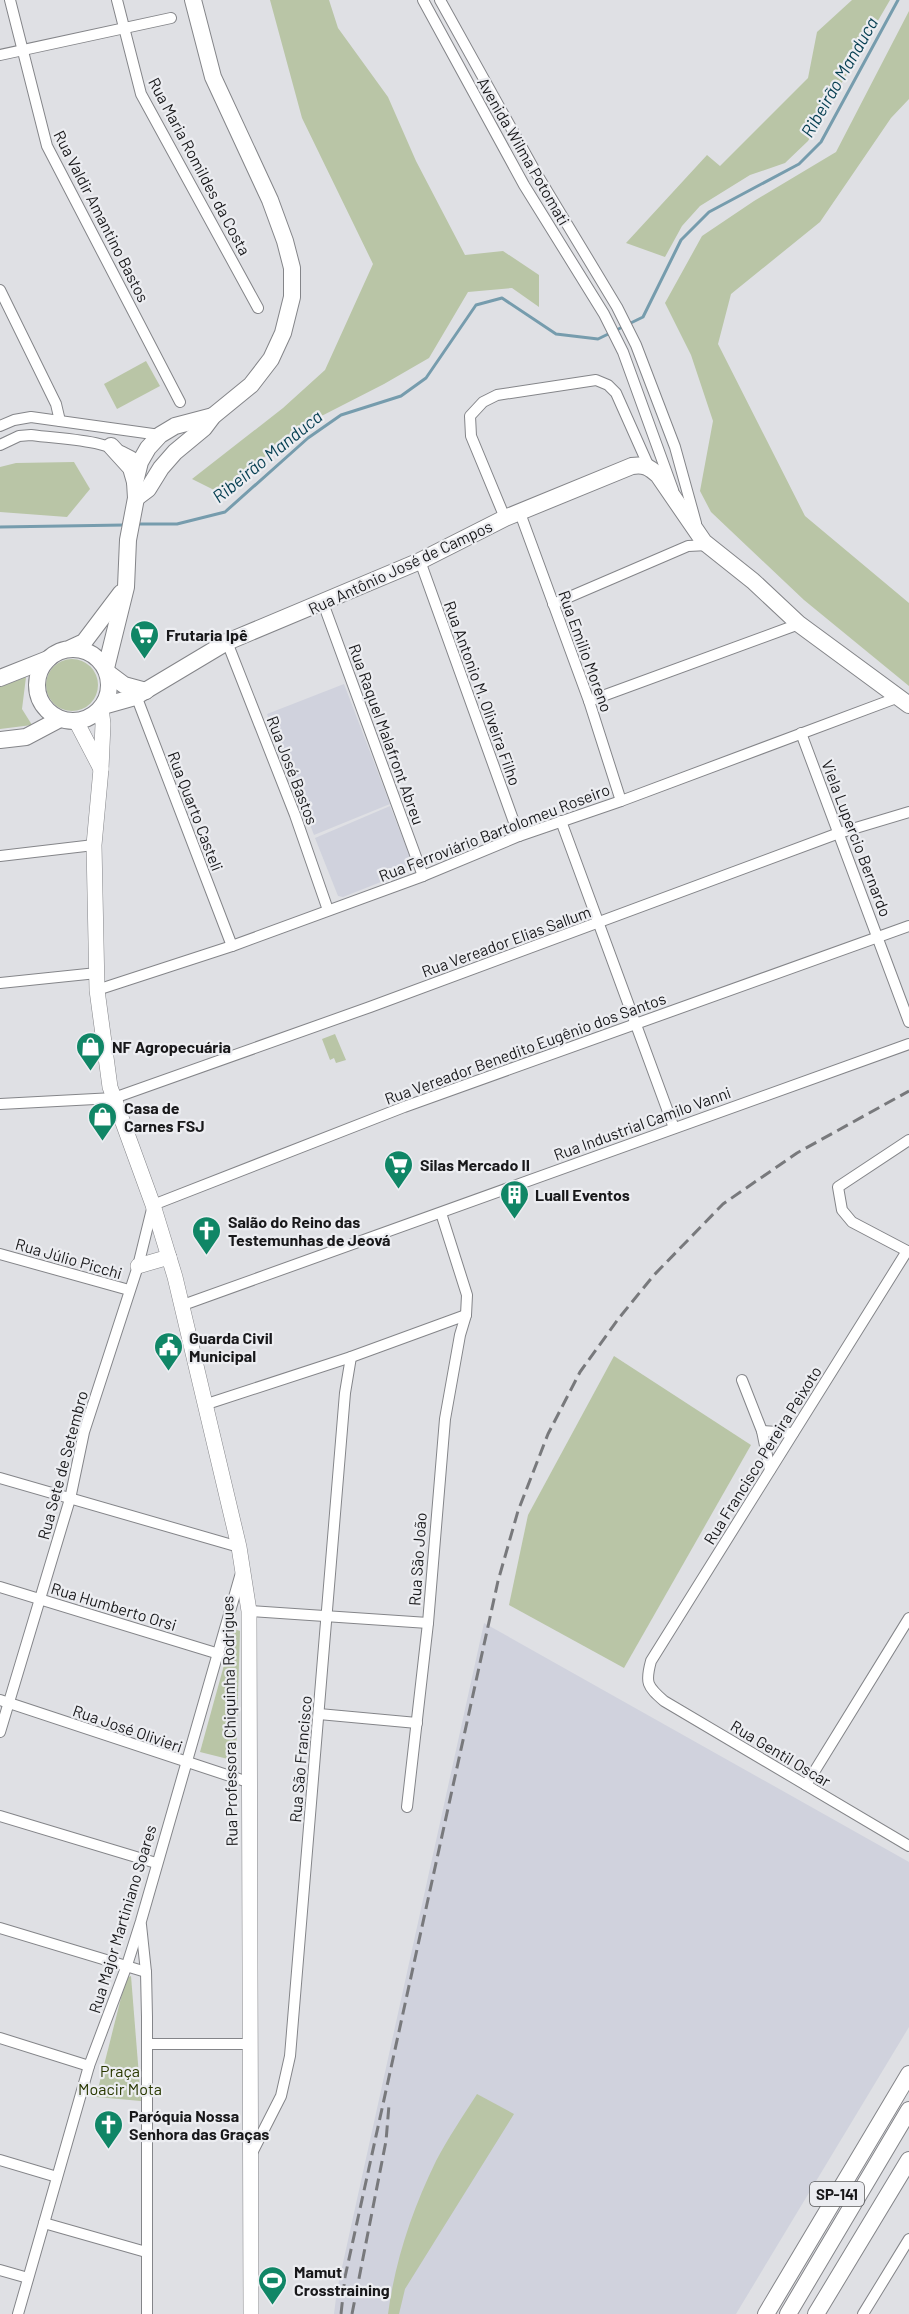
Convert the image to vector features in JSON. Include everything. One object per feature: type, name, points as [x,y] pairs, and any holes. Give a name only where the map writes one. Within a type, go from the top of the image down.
[{"type":"main road","points":[[135,495],[148,489],[161,468],[175,452],[204,428],[213,416],[251,385],[271,359],[283,333],[292,297],[292,268],[270,200],[213,76],[193,0]]},
{"type":"main road","points":[[0,740],[26,737],[68,720],[94,715],[102,707],[108,696],[110,685],[107,671],[126,587],[128,540],[140,462],[148,448],[160,435],[175,426],[213,416]]},
{"type":"main road","points":[[160,435],[170,441],[175,452]]},
{"type":"main road","points":[[111,446],[131,468],[135,495]]},
{"type":"main road","points":[[140,462],[147,466],[161,468]]},
{"type":"main road","name":"Rua Antônio José de Campos","points":[[102,707],[138,691],[227,642],[420,561],[512,515],[632,466],[641,464],[654,471]]},
{"type":"main road","points":[[654,471],[703,539],[753,580],[799,624],[904,701]]},
{"type":"main road","points":[[0,678],[84,642],[126,587]]},
{"type":"main road","points":[[71,648],[92,653],[107,671],[124,685],[138,691]]},
{"type":"main road","points":[[48,659],[42,666],[38,678],[37,690],[41,702],[49,712],[68,720],[101,769]]},
{"type":"main road","name":"Rua Professora Chiquinha Rodrigues","points":[[102,707],[101,769],[94,845],[98,990],[110,1087],[153,1205],[183,1305],[239,1547],[249,1611],[251,2314]]},
{"type":"main road","points":[[138,1266],[169,1257]]},
{"type":"main road","name":"SP-141","points":[[766,2314],[909,2074]]},
{"type":"main road","name":"SP-141","points":[[788,2314],[909,2110]]},
{"type":"main road","name":"SP-141","points":[[816,2314],[909,2160]]},
{"type":"street","name":"Rua Valdir Amantino Bastos","points":[[10,0],[46,146],[180,402]]},
{"type":"street","name":"Rua Maria Romildes da Costa","points":[[117,0],[141,94],[258,308]]},
{"type":"street","name":"Avenida Wilma Potomati","points":[[423,0],[524,185],[603,314],[623,352],[678,504]]},
{"type":"street","name":"Avenida Wilma Potomati","points":[[440,0],[535,171],[617,307],[636,345],[675,447],[703,539]]},
{"type":"street","points":[[0,55],[171,18]]},
{"type":"street","points":[[0,290],[56,404],[60,421]]},
{"type":"street","name":"Rua Emilio Moreno","points":[[621,801],[589,701],[553,604],[512,515],[471,436],[470,416],[483,402],[497,395],[596,380],[608,385],[616,393],[654,471]]},
{"type":"street","points":[[0,426],[14,420],[32,417],[160,435]]},
{"type":"street","points":[[44,437],[42,428],[46,419]]},
{"type":"street","points":[[72,440],[77,432],[75,423]]},
{"type":"street","points":[[0,445],[19,436],[31,435],[111,446],[129,453],[140,462]]},
{"type":"street","points":[[553,604],[703,539]]},
{"type":"street","name":"Rua Antonio M. Oliveira Filho","points":[[420,561],[519,836]]},
{"type":"street","name":"Rua Raquel Malafront Abreu","points":[[323,603],[423,876]]},
{"type":"street","points":[[589,701],[799,624]]},
{"type":"street","name":"Rua José Bastos","points":[[227,642],[295,815],[328,910]]},
{"type":"street","name":"Rua Quarto Casteli","points":[[138,691],[232,946]]},
{"type":"street","name":"Rua Ferroviário Bartolomeu Roseiro","points":[[98,990],[232,946],[423,876],[519,836],[621,801],[801,733],[904,701]]},
{"type":"street","name":"Viela Lupercio Bernardo","points":[[801,733],[909,1022]]},
{"type":"street","name":"Rua Vereador Elias Sallum","points":[[0,1104],[114,1098],[370,1007],[838,833],[909,812]]},
{"type":"street","points":[[561,821],[674,1128]]},
{"type":"street","points":[[0,856],[94,845]]},
{"type":"street","name":"Rua Vereador Benedito Eugênio dos Santos","points":[[153,1205],[404,1107],[909,926]]},
{"type":"street","points":[[0,982],[97,973]]},
{"type":"street","name":"Rua Industrial Camilo Vanni","points":[[183,1305],[909,1044]]},
{"type":"street","points":[[908,1252],[852,1222],[842,1209],[838,1187],[909,1140]]},
{"type":"street","name":"Rua Sete de Setembro","points":[[0,1732],[4,1702],[40,1598],[70,1498],[84,1432],[138,1266],[153,1205]]},
{"type":"street","name":"Rua São João","points":[[407,1807],[428,1623],[445,1419],[460,1335],[466,1315],[467,1295],[441,1213]]},
{"type":"street","name":"Rua Francisco Pereira Peixoto","points":[[647,1677],[651,1661],[908,1252]]},
{"type":"street","name":"Rua Júlio Picchi","points":[[0,1254],[129,1290]]},
{"type":"street","points":[[207,1404],[351,1357],[466,1315]]},
{"type":"street","name":"Rua São Francisco","points":[[250,2156],[281,2096],[290,2056],[344,1405],[351,1357]]},
{"type":"street","points":[[742,1380],[762,1431],[770,1470]]},
{"type":"street","points":[[762,1431],[793,1433]]},
{"type":"street","points":[[0,1478],[239,1547]]},
{"type":"street","name":"Rua Major Martiniano Soares","points":[[18,2314],[89,2066],[141,1921],[243,1567]]},
{"type":"street","name":"Rua Humberto Orsi","points":[[0,1587],[219,1654]]},
{"type":"street","points":[[249,1611],[428,1623]]},
{"type":"street","points":[[806,1785],[909,1618]]},
{"type":"street","name":"Rua Gentil Oscar","points":[[647,1677],[649,1688],[664,1701],[909,1846]]},
{"type":"street","name":"Rua José Olivieri","points":[[4,1702],[248,1782]]},
{"type":"street","points":[[319,1714],[417,1723]]},
{"type":"street","points":[[0,1816],[156,1863]]},
{"type":"street","points":[[141,1921],[146,1972],[147,2314]]},
{"type":"street","points":[[0,1928],[146,1972]]},
{"type":"street","points":[[0,2038],[89,2066]]},
{"type":"street","points":[[147,2044],[249,2044]]},
{"type":"street","points":[[0,2160],[57,2177]]},
{"type":"street","points":[[44,2223],[146,2252]]},
{"type":"street","points":[[863,2314],[908,2245]]},
{"type":"street","points":[[0,2270],[28,2278]]},
{"type":"shaded area","points":[[344,684],[390,804],[314,835],[267,714]]},
{"type":"shaded area","points":[[390,806],[411,859],[408,866],[401,874],[343,897],[338,896],[315,838]]},
{"type":"shaded area","points":[[484,1623],[909,1862],[909,2027],[736,2314],[334,2314],[337,2290]]},
{"type":"green space","points":[[270,0],[329,0],[338,28],[388,97],[416,161],[465,255],[503,251],[539,275],[539,307],[512,288],[468,292],[429,358],[298,428],[222,494],[192,479],[283,408],[325,370],[373,264],[302,118]]},
{"type":"green space","points":[[852,0],[890,0],[808,141],[785,163],[750,175],[700,206],[682,226],[665,257],[626,243],[707,155],[720,166],[808,78],[817,32]]},
{"type":"green space","points":[[909,11],[909,99],[891,118],[820,222],[731,294],[718,344],[805,516],[909,603],[909,686],[804,600],[711,512],[700,491],[713,421],[691,355],[665,303],[702,236],[754,201],[836,152]]},
{"type":"green space","points":[[146,361],[160,386],[117,409],[104,384]]},
{"type":"green space","points":[[74,462],[90,489],[67,517],[0,512],[0,467],[16,463]]},
{"type":"green space","points":[[72,659],[86,663],[94,671],[98,685],[94,699],[86,707],[72,711],[58,707],[50,699],[46,685],[50,671],[58,663]]},
{"type":"green space","points":[[26,677],[22,709],[32,725],[0,729],[0,687]]},
{"type":"green space","points":[[335,1034],[346,1060],[336,1063],[334,1058],[330,1060],[322,1039]]},
{"type":"green space","points":[[614,1356],[751,1445],[624,1668],[509,1605],[528,1515]]},
{"type":"green space","points":[[234,1629],[240,1631],[236,1761],[200,1752]]},
{"type":"green space","name":"Praça Moacir Mota","points":[[131,1976],[141,2101],[96,2097],[126,1978]]},
{"type":"green space","points":[[477,2094],[514,2114],[405,2289],[399,2314],[388,2314],[400,2255],[419,2198],[441,2152]]},
{"type":"waterway","name":"Ribeirão Manduca","points":[[137,524],[177,524],[225,512],[308,438],[341,415],[401,396],[426,378],[476,305],[502,298],[556,334],[598,339],[643,317],[681,240],[709,212],[799,164],[821,142],[898,0]]},
{"type":"waterway","name":"Ribeirão Manduca","points":[[0,527],[124,525]]},
{"type":"railway","points":[[341,2314],[345,2277],[498,1581],[518,1511],[548,1434],[580,1372],[619,1318],[654,1275],[723,1204],[797,1153],[909,1091]]},
{"type":"railway","points":[[352,2314],[386,2141],[389,2105]]},
{"type":"place","name":"Frutaria Ipê","points":[[145,660]]},
{"type":"place","name":"NF Agropecuária","points":[[91,1072]]},
{"type":"place","name":"Casa de Carnes FSJ","points":[[103,1142]]},
{"type":"place","name":"Silas Mercado II","points":[[399,1190]]},
{"type":"place","name":"Luall Eventos","points":[[514,1220]]},
{"type":"place","name":"Salão do Reino das Testemunhas de Jeová","points":[[207,1256]]},
{"type":"place","name":"Guarda Civil Municipal","points":[[168,1372]]},
{"type":"place","name":"Paróquia Nossa Senhora das Graças","points":[[108,2150]]},
{"type":"place","name":"Mamut Crosstraining","points":[[273,2306]]}]
